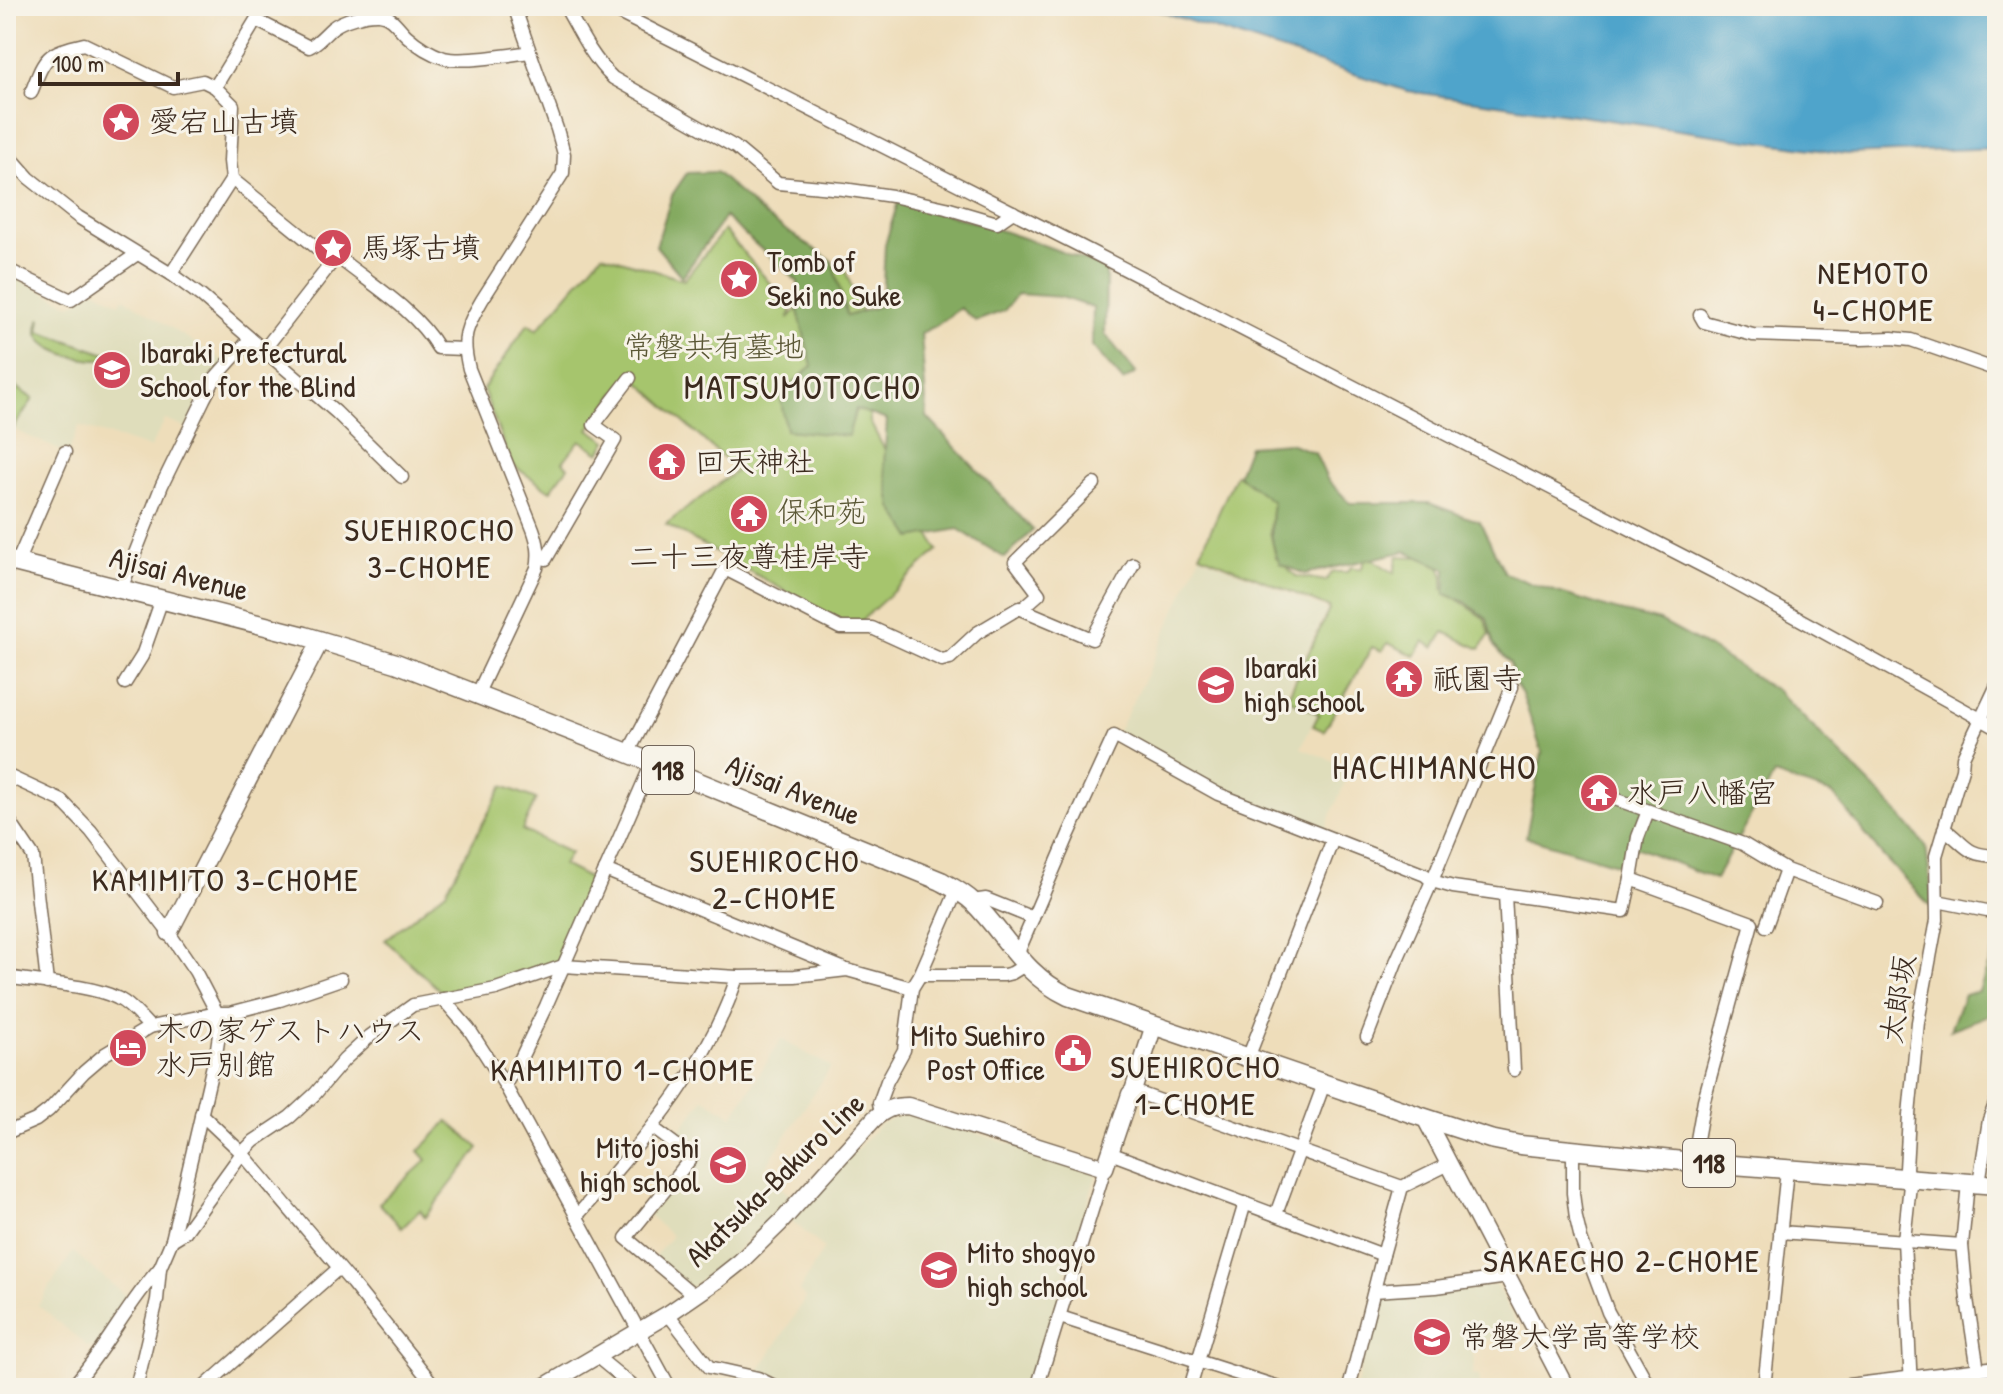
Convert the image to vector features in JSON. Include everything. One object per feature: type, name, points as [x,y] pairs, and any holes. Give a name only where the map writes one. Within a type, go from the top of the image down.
[{"type":"highway","name":"Ajisai Avenue","points":[[12,562],[321,640],[396,663],[628,753],[941,881],[965,895],[1037,977],[1058,991],[1425,1118]]},
{"type":"highway","name":"118","points":[[1425,1118],[1490,1139],[1520,1145],[1787,1170],[1981,1184]]},
{"type":"main road","points":[[169,933],[321,640]]},
{"type":"main road","points":[[1108,1160],[1154,1025]]},
{"type":"main road","name":"Akatsuka-Bakuro Line","points":[[542,1388],[668,1314],[740,1262],[780,1223],[881,1112],[896,1106],[908,1106],[1108,1160]]},
{"type":"main road","points":[[1425,1118],[1566,1388]]},
{"type":"street","points":[[514,6],[564,154],[563,173],[469,321],[464,349],[469,369],[543,557]]},
{"type":"street","points":[[565,6],[591,52],[613,78],[735,147],[778,183],[892,196],[997,223],[1013,212]]},
{"type":"street","points":[[605,6],[1716,573],[1997,728]]},
{"type":"street","points":[[215,87],[256,20],[309,47],[347,19],[380,14],[397,24],[426,50],[447,59],[530,52]]},
{"type":"street","points":[[31,93],[49,56],[84,44],[173,87],[203,81],[215,87],[233,105],[232,179],[171,274]]},
{"type":"street","points":[[6,152],[29,178],[78,217],[201,296],[336,412],[402,477]]},
{"type":"street","points":[[232,179],[333,261]]},
{"type":"street","points":[[6,269],[71,300],[137,254]]},
{"type":"street","points":[[263,351],[333,261],[340,259],[404,309],[427,330],[438,348],[464,349]]},
{"type":"street","points":[[1700,315],[1704,322],[1753,335],[1911,340],[1997,370]]},
{"type":"street","points":[[1870,339],[1871,324]]},
{"type":"street","points":[[121,589],[162,485],[204,399],[215,378],[250,339]]},
{"type":"street","points":[[477,695],[537,568],[615,440],[594,425],[630,378]]},
{"type":"street","points":[[12,562],[65,452]]},
{"type":"street","points":[[1022,609],[1039,594],[1015,562],[1094,484]]},
{"type":"street","points":[[628,753],[725,569],[840,628],[872,628],[942,660],[950,658],[977,633],[1019,608],[1092,639],[1133,564]]},
{"type":"street","points":[[125,683],[142,656],[162,599]]},
{"type":"street","name":"太郎坂","points":[[1911,1383],[1904,1240],[1910,1185],[1906,1169],[1918,1022],[1937,920],[1936,856],[1963,757],[1997,685]]},
{"type":"street","points":[[1367,1037],[1512,687]]},
{"type":"street","points":[[920,975],[1012,973],[1021,960],[1033,918],[1114,736],[1218,794],[1453,887],[1624,911],[1638,837],[1648,811]]},
{"type":"street","points":[[505,1085],[521,1058],[563,966],[652,763]]},
{"type":"street","points":[[6,775],[62,801],[91,831],[195,971],[217,1013],[220,1028],[172,1240],[160,1268],[71,1388]]},
{"type":"street","points":[[1615,799],[1743,844],[1786,870],[1877,903]]},
{"type":"street","points":[[6,816],[33,856],[47,983]]},
{"type":"street","points":[[1944,829],[1965,848],[1977,854],[1997,856]]},
{"type":"street","points":[[1248,1058],[1333,839]]},
{"type":"street","points":[[605,870],[847,970],[912,988]]},
{"type":"street","points":[[1766,926],[1786,870]]},
{"type":"street","points":[[1631,879],[1752,923],[1704,1100],[1693,1162]]},
{"type":"street","points":[[1505,894],[1514,1070]]},
{"type":"street","points":[[881,1112],[879,1103],[887,1081],[904,1050],[912,988],[965,895],[986,899],[1033,918]]},
{"type":"street","points":[[1937,901],[1997,913]]},
{"type":"street","points":[[172,1240],[185,1232],[254,1141],[280,1124],[315,1094],[370,1036],[413,1005],[496,989],[563,966],[737,977],[795,976],[847,970]]},
{"type":"street","points":[[6,977],[83,989],[117,998],[150,1027]]},
{"type":"street","points":[[576,1217],[653,1128],[711,1041],[737,977]]},
{"type":"street","points":[[6,1133],[36,1120],[105,1054],[150,1027],[230,1013],[341,979]]},
{"type":"street","points":[[443,999],[469,1029],[505,1085],[670,1388]]},
{"type":"street","points":[[1276,1214],[1324,1084]]},
{"type":"street","points":[[1133,1091],[1402,1187],[1449,1164]]},
{"type":"street","points":[[1978,1370],[1962,1245],[1981,1184],[1989,1120],[1997,1099]]},
{"type":"street","points":[[201,1114],[242,1153],[436,1388]]},
{"type":"street","points":[[653,1128],[692,1157],[626,1238],[695,1296]]},
{"type":"street","points":[[1573,1151],[1573,1193],[1581,1239],[1608,1312],[1650,1388]]},
{"type":"street","points":[[1037,1388],[1108,1160],[1245,1203],[1383,1255]]},
{"type":"street","points":[[1764,1388],[1787,1170]]},
{"type":"street","points":[[1349,1388],[1402,1187]]},
{"type":"street","points":[[1190,1388],[1245,1203]]},
{"type":"street","points":[[1780,1232],[1962,1245]]},
{"type":"street","points":[[136,1388],[157,1300],[160,1268]]},
{"type":"street","points":[[203,1388],[339,1268]]},
{"type":"street","points":[[1374,1291],[1436,1287],[1508,1277]]},
{"type":"street","points":[[668,1314],[709,1367],[758,1378],[778,1388]]},
{"type":"street","points":[[1060,1317],[1282,1388]]},
{"type":"street","points":[[596,1356],[635,1388]]},
{"type":"street","points":[[1824,1388],[1911,1383],[1997,1367]]},
{"type":"street","points":[[1950,1374],[1953,1388]]},
{"type":"shaded area","name":"Ibaraki Prefectural School for the Blind","points":[[6,273],[71,305],[95,289],[119,303],[124,298],[225,362],[186,428],[165,420],[150,448],[79,426],[68,454],[6,426]]},
{"type":"shaded area","name":"Ibaraki high school","points":[[1200,556],[1327,610],[1284,698],[1317,714],[1301,748],[1351,768],[1323,834],[1219,791],[1117,733]]},
{"type":"shaded area","name":"Mito joshi high school","points":[[781,1039],[831,1067],[762,1172],[790,1195],[726,1261],[690,1288],[653,1258],[672,1236],[648,1215],[696,1158],[673,1140],[704,1098],[733,1116]]},
{"type":"shaded area","name":"Mito shogyo high school","points":[[903,1115],[931,1118],[1097,1173],[1030,1388],[785,1388],[757,1374],[806,1298],[799,1291],[824,1248],[791,1220],[880,1124]]},
{"type":"shaded area","points":[[73,1252],[126,1296],[95,1347],[87,1346],[38,1305]]},
{"type":"shaded area","name":"常磐大学高等学校","points":[[1496,1285],[1520,1331],[1470,1344],[1474,1358],[1473,1375],[1479,1375],[1479,1388],[1356,1388],[1379,1297]]},
{"type":"green space","points":[[716,172],[765,216],[832,261],[847,316],[882,305],[885,245],[898,202],[1004,231],[1106,269],[1105,334],[1136,373],[1123,381],[1092,346],[1093,308],[1061,297],[1017,294],[1004,311],[976,321],[960,308],[921,333],[927,417],[1033,530],[1005,558],[958,529],[912,538],[892,507],[884,464],[887,420],[856,409],[848,436],[786,430],[780,395],[812,366],[798,311],[798,282],[725,217],[682,277],[656,246],[672,195],[687,173]]},
{"type":"green space","points":[[724,230],[792,309],[788,319],[841,260],[864,318],[870,422],[938,550],[861,621],[842,623],[666,524],[737,470],[630,374],[589,429],[607,441],[600,453],[580,440],[563,462],[568,467],[550,491],[511,464],[483,389],[528,324],[537,330],[602,254],[684,280]]},
{"type":"green space","points":[[41,318],[39,331],[115,357],[87,359],[54,350],[39,337],[37,328]]},
{"type":"green space","points":[[6,380],[33,399],[13,428],[6,424]]},
{"type":"green space","points":[[1289,443],[1315,453],[1327,479],[1350,503],[1429,503],[1480,522],[1505,573],[1615,610],[1660,621],[1777,691],[1889,803],[1926,846],[1933,909],[1882,855],[1833,794],[1774,775],[1715,879],[1635,847],[1620,865],[1526,837],[1542,752],[1522,694],[1514,682],[1510,663],[1494,646],[1487,619],[1465,602],[1445,594],[1446,569],[1406,551],[1305,574],[1280,564],[1272,534],[1273,502],[1238,475],[1249,446]]},
{"type":"green space","points":[[1236,474],[1273,500],[1270,532],[1276,558],[1296,576],[1326,581],[1332,572],[1348,572],[1351,567],[1361,569],[1367,556],[1394,573],[1398,556],[1416,557],[1416,552],[1434,551],[1443,574],[1443,589],[1484,618],[1490,634],[1480,649],[1444,632],[1434,648],[1424,641],[1415,656],[1388,643],[1382,651],[1372,647],[1324,731],[1313,726],[1319,714],[1287,698],[1330,608],[1200,554]]},
{"type":"green space","points":[[503,786],[536,799],[522,830],[570,853],[563,865],[596,882],[558,963],[512,981],[445,995],[385,940],[446,891]]},
{"type":"green space","points":[[1997,942],[1997,1012],[1950,1030],[1964,995],[1979,991]]},
{"type":"green space","points":[[448,1121],[479,1148],[425,1217],[420,1210],[402,1228],[379,1203],[427,1160],[419,1151]]},
{"type":"water","points":[[1143,6],[1997,6],[1997,148],[1846,154],[1407,91]]},
{"type":"place","name":"愛宕山古墳","points":[[121,122]]},
{"type":"place","name":"馬塚古墳","points":[[333,248]]},
{"type":"place","name":"Tomb of Seki no Suke","points":[[739,279]]},
{"type":"place","name":"Ibaraki Prefectural School for the Blind","points":[[112,370]]},
{"type":"place","name":"回天神社","points":[[667,462]]},
{"type":"place","name":"二十三夜尊桂岸寺","points":[[749,514]]},
{"type":"place","name":"祇園寺","points":[[1404,679]]},
{"type":"place","name":"Ibaraki high school","points":[[1216,685]]},
{"type":"place","name":"水戸八幡宮","points":[[1599,793]]},
{"type":"place","name":"木の家ゲストハウス 水戸別館","points":[[128,1048]]},
{"type":"place","name":"Mito Suehiro Post Office","points":[[1073,1053]]},
{"type":"place","name":"Mito joshi high school","points":[[728,1165]]},
{"type":"place","name":"Mito shogyo high school","points":[[939,1270]]},
{"type":"place","name":"常磐大学高等学校","points":[[1432,1337]]},
{"type":"district","name":"NEMOTO 4-CHOME","points":[[1874,292]]},
{"type":"district","name":"MATSUMOTOCHO","points":[[803,387]]},
{"type":"district","name":"SUEHIROCHO 3-CHOME","points":[[430,548]]},
{"type":"district","name":"HACHIMANCHO","points":[[1435,767]]},
{"type":"district","name":"KAMIMITO 3-CHOME","points":[[226,880]]},
{"type":"district","name":"SUEHIROCHO 2-CHOME","points":[[775,880]]},
{"type":"district","name":"KAMIMITO 1-CHOME","points":[[623,1070]]},
{"type":"district","name":"SUEHIROCHO 1-CHOME","points":[[1196,1086]]},
{"type":"district","name":"SAKAECHO 2-CHOME","points":[[1622,1261]]},
{"type":"park label","name":"常磐共有墓地","points":[[714,347]]},
{"type":"park label","name":"保和苑","points":[[822,512]]}]
